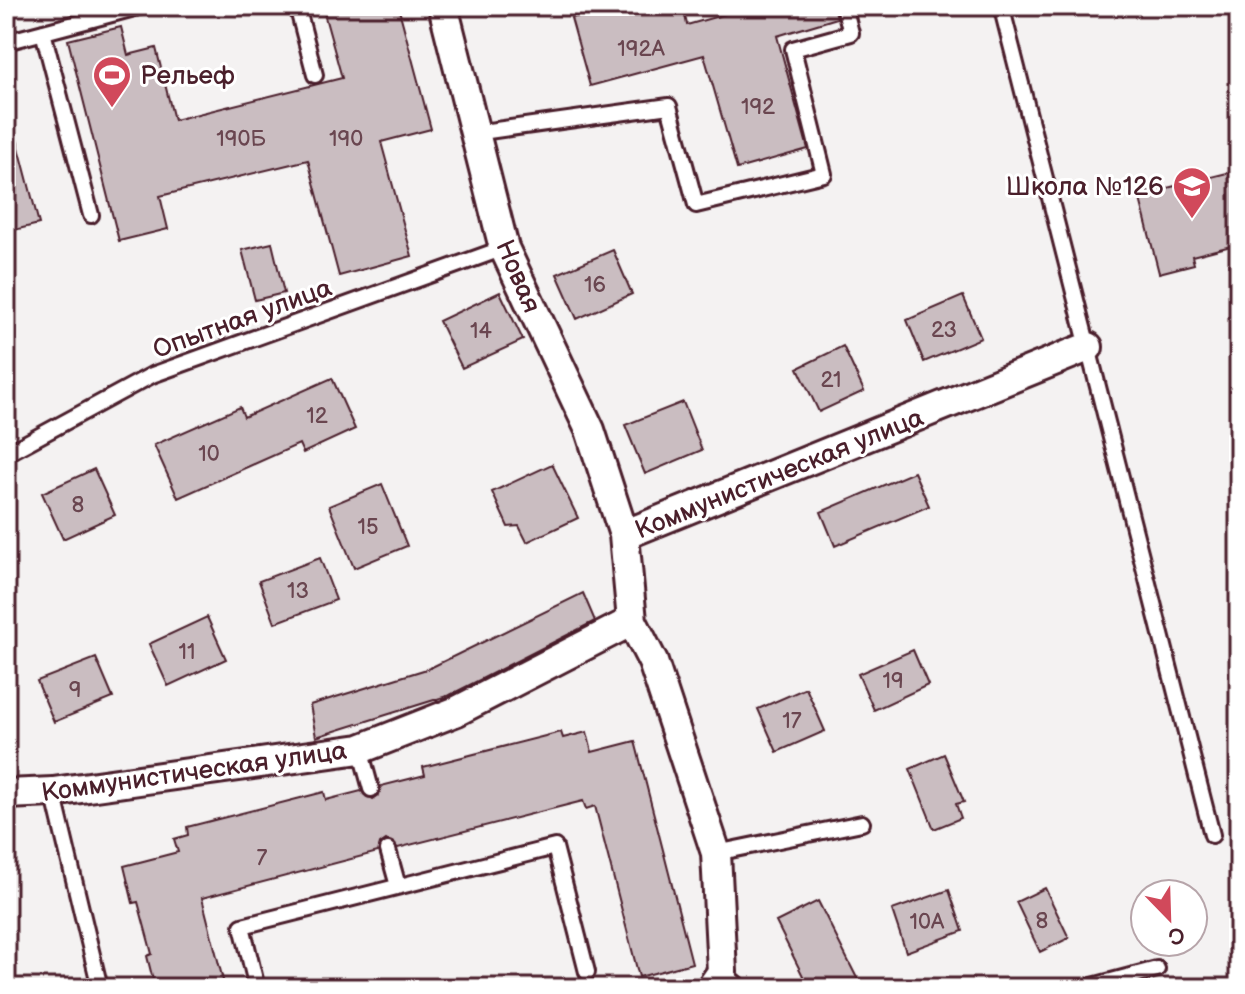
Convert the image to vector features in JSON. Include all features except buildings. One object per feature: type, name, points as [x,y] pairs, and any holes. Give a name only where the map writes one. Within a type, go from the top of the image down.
[{"type":"street","name":"Новая","points":[[443,6],[504,248],[590,430],[624,535]]},
{"type":"street","name":"Коммунистическая улица","points":[[6,794],[53,792],[360,749],[457,711],[632,621],[624,535],[1088,347]]},
{"type":"street","points":[[632,621],[653,662],[716,853],[724,983]]},
{"type":"lane","points":[[6,42],[142,6]]},
{"type":"lane","points":[[297,6],[315,75]]},
{"type":"lane","points":[[474,133],[669,106],[696,205],[824,174],[793,49],[851,33],[844,6]]},
{"type":"lane","points":[[1004,17],[1212,835]]},
{"type":"lane","points":[[43,32],[91,215]]},
{"type":"lane","name":"Опытная улица","points":[[6,454],[152,375],[504,248]]},
{"type":"lane","points":[[360,749],[371,789]]},
{"type":"lane","points":[[53,792],[100,988]]},
{"type":"lane","points":[[716,853],[862,823]]},
{"type":"lane","points":[[257,988],[242,926],[555,847],[587,972]]},
{"type":"lane","points":[[388,850],[398,886]]},
{"type":"lane","points":[[1085,988],[1157,969]]},
{"type":"place","name":"Рельеф","points":[[112,109]]},
{"type":"place","name":"Школа №126","points":[[1192,220]]}]
